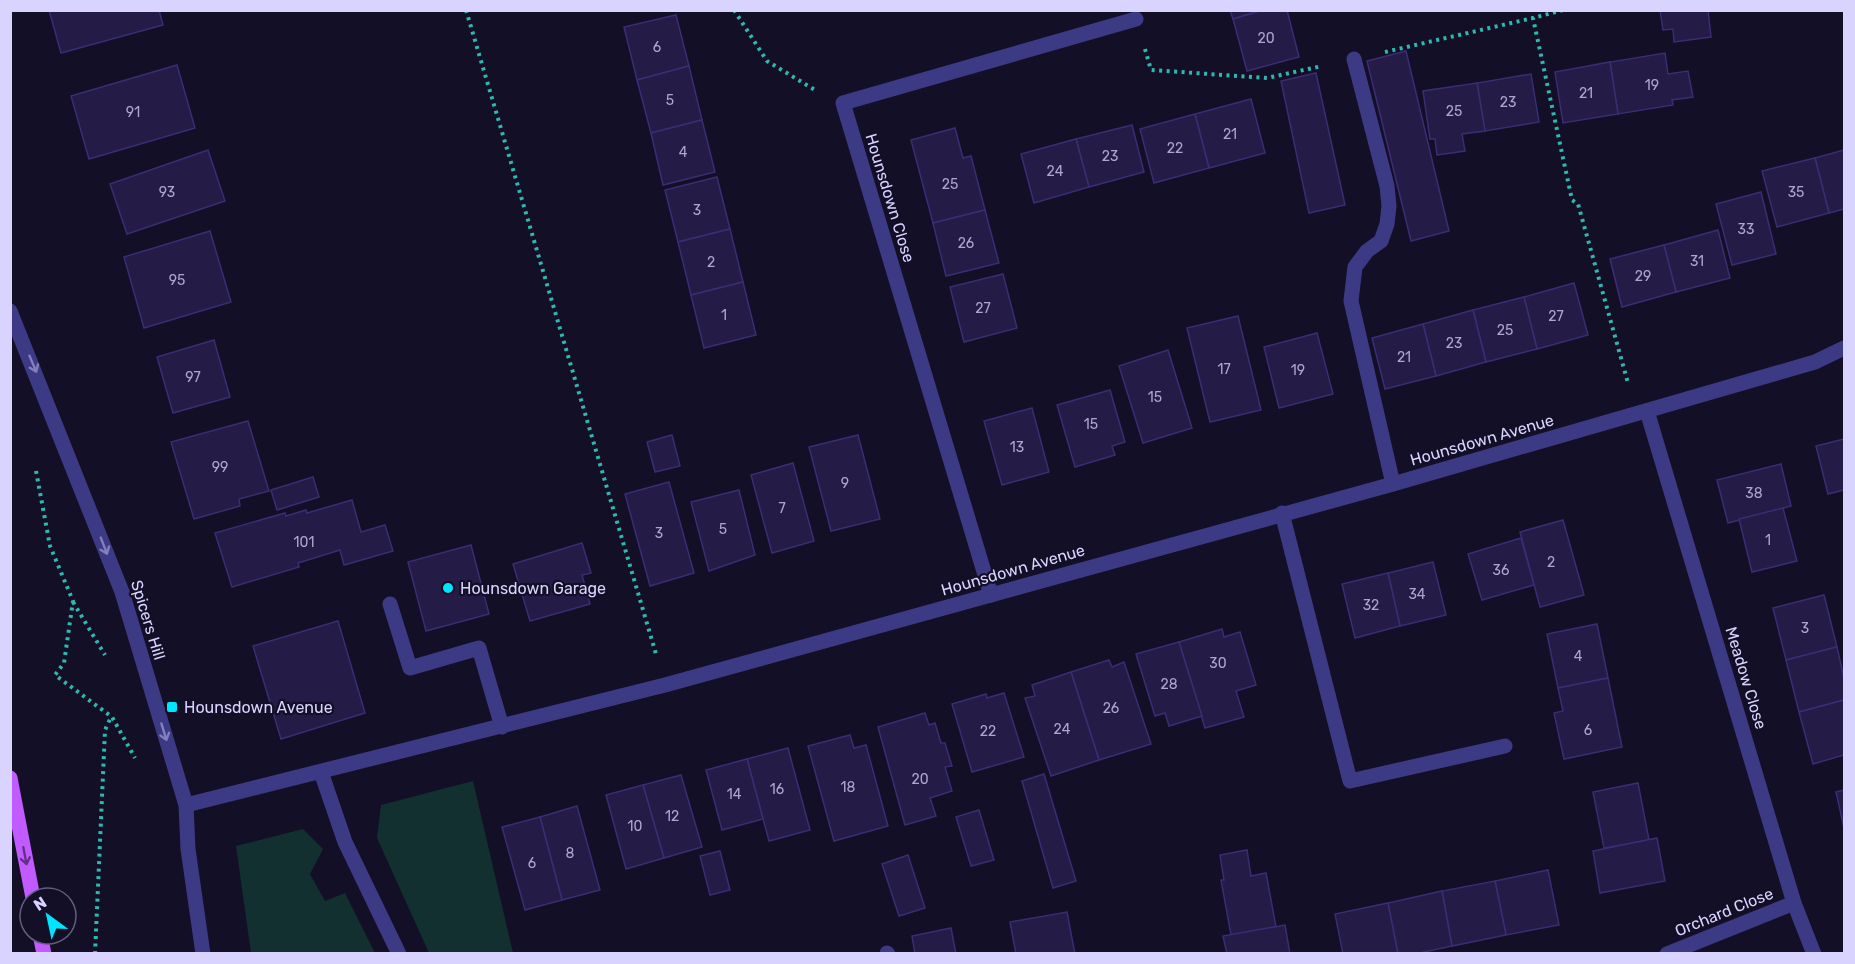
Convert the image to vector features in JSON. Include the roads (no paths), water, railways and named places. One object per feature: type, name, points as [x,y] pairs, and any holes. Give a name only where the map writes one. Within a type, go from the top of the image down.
[{"type":"main road","points":[[10,778],[31,886]]},
{"type":"street","name":"Hounsdown Close","points":[[991,595],[843,103],[1136,19]]},
{"type":"street","points":[[1354,59],[1387,186],[1389,206],[1387,224],[1381,241],[1367,251],[1356,267],[1351,301],[1393,484]]},
{"type":"street","name":"Spicers Hill","points":[[10,311],[122,592],[186,805],[188,849],[203,954]]},
{"type":"street","name":"Hounsdown Avenue","points":[[186,805],[665,685],[1393,484],[1815,362],[1845,348]]},
{"type":"street","name":"Meadow Close","points":[[1642,412],[1794,903],[1814,954]]},
{"type":"street","points":[[1282,513],[1350,781],[1504,746]]},
{"type":"street","points":[[390,604],[410,668],[479,648],[502,727]]},
{"type":"street","points":[[321,772],[345,842],[399,954]]},
{"type":"street","name":"Orchard Close","points":[[1667,954],[1794,903]]},
{"type":"place","name":"Hounsdown Garage","points":[[448,588]]},
{"type":"place","name":"Hounsdown Avenue","points":[[172,707]]}]
